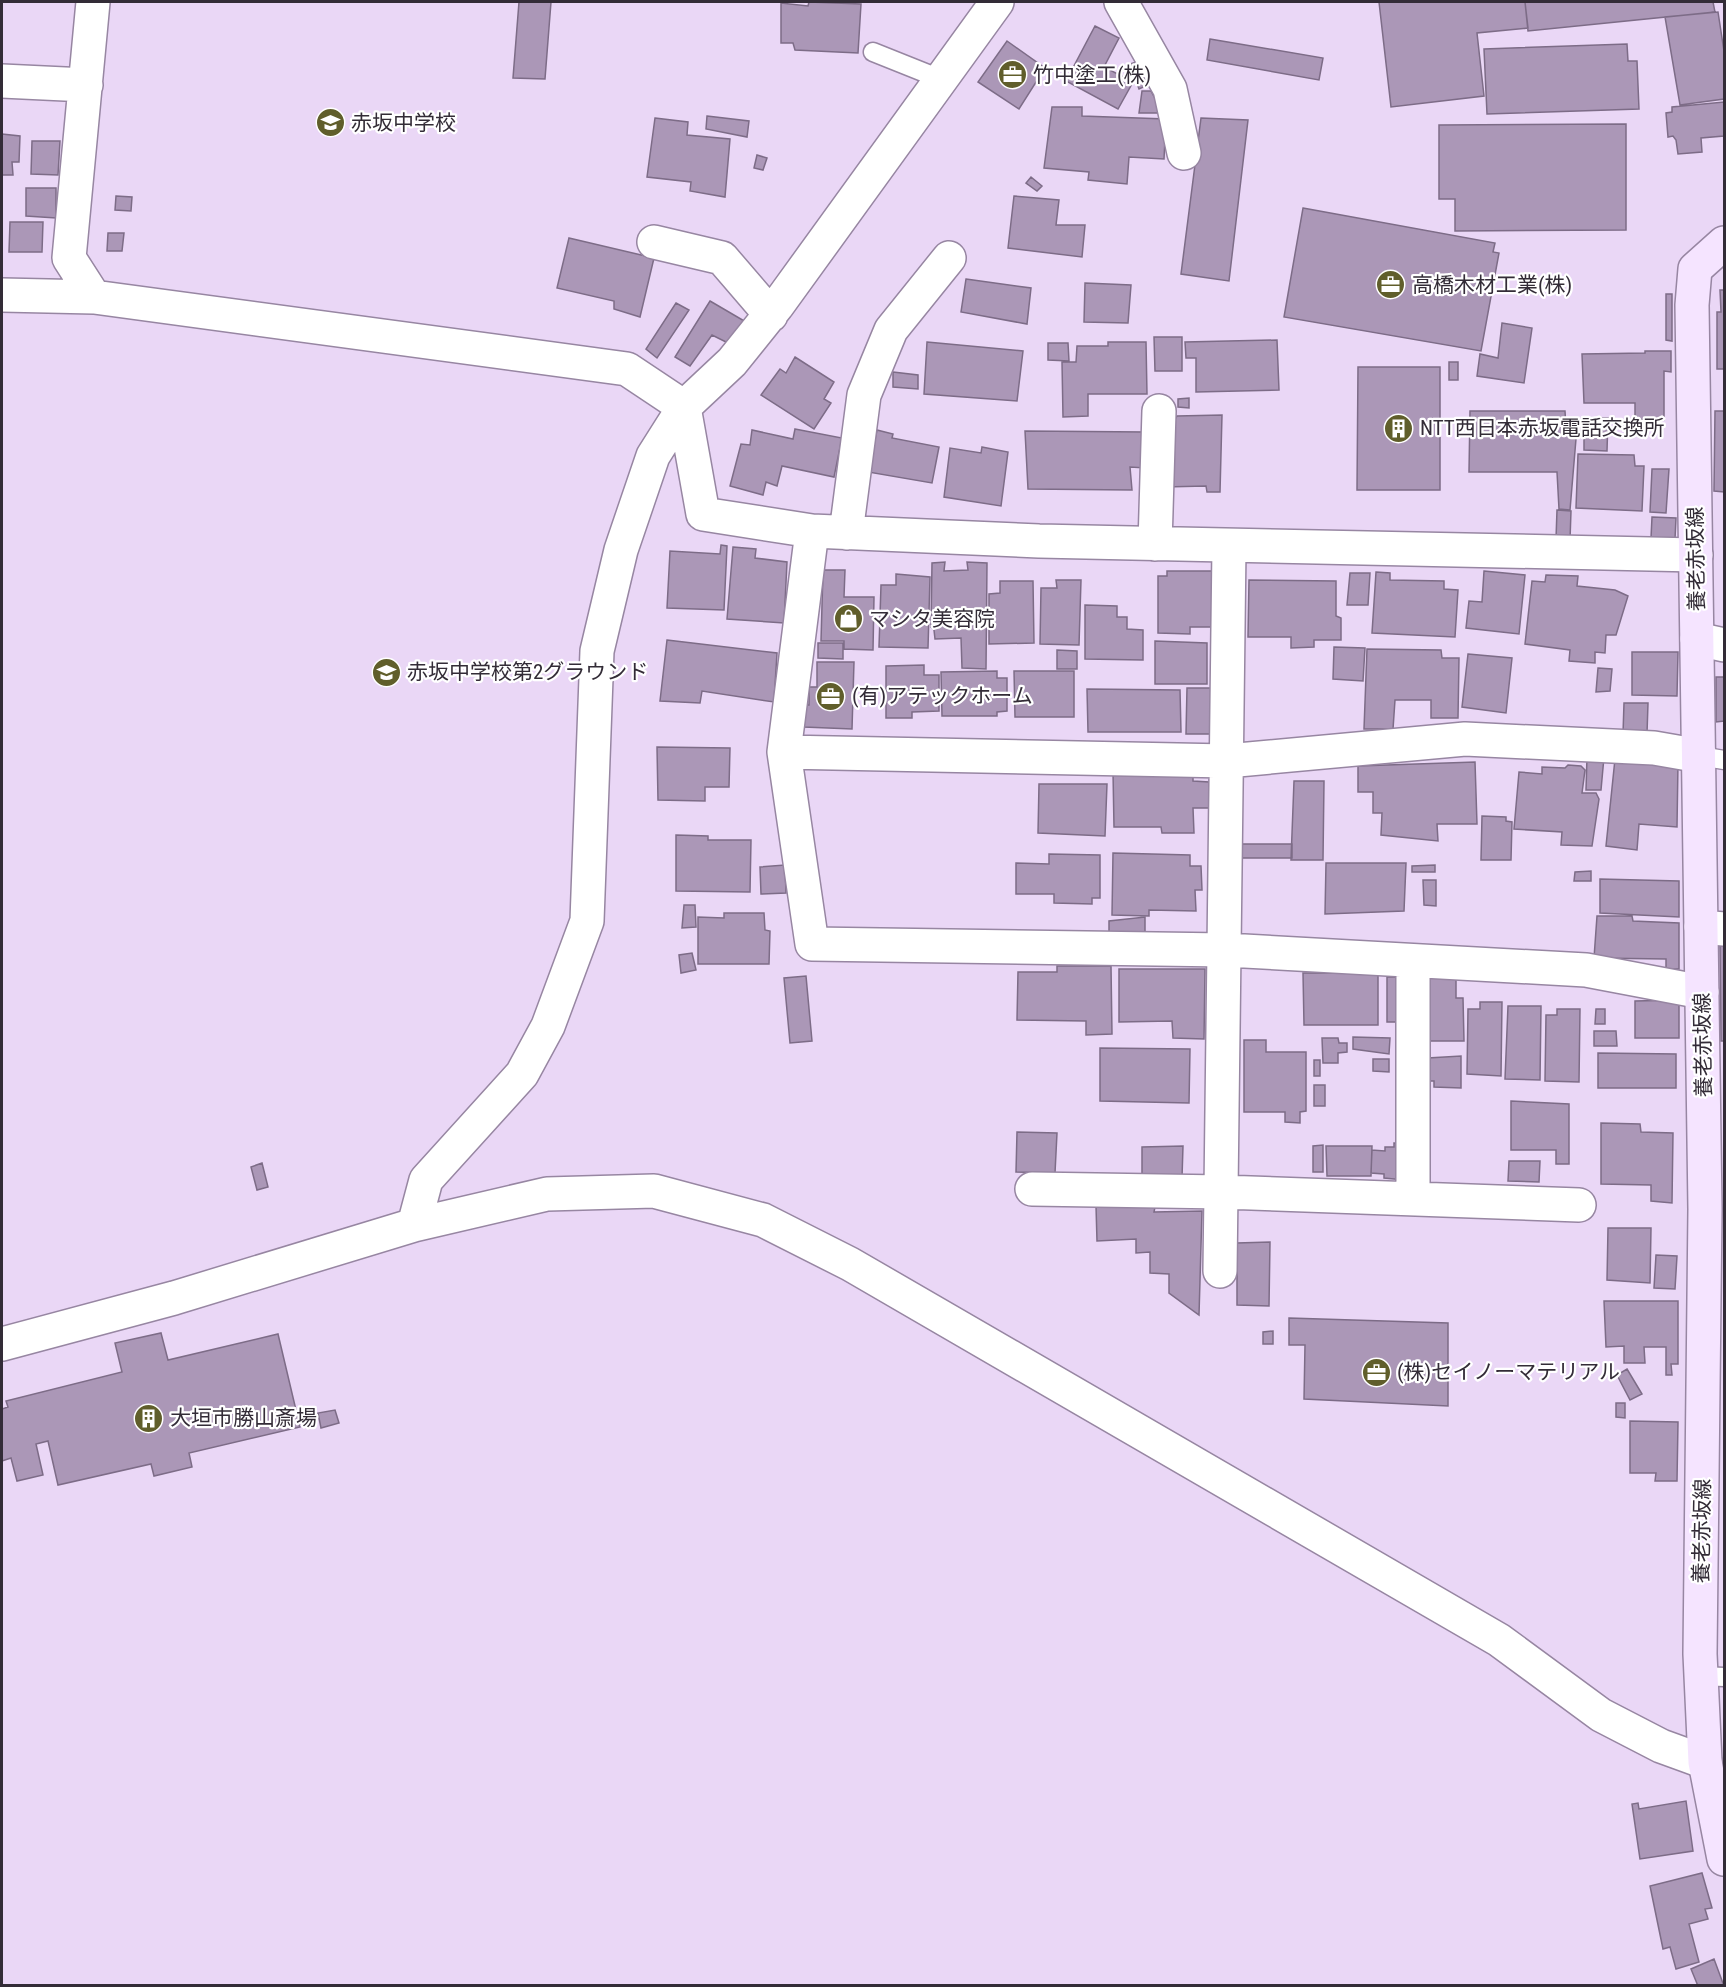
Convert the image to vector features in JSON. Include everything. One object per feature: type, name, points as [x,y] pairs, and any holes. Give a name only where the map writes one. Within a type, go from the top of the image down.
[{"type":"main road","name":"養老赤坂線","points":[[1725,243],[1695,268],[1692,304],[1696,555],[1711,642],[1713,928],[1702,992],[1713,1676],[1705,1762],[1725,1859]]},
{"type":"street","points":[[93,2],[69,258],[94,297]]},
{"type":"street","points":[[414,1225],[426,1180],[522,1074],[548,1026],[587,921],[597,651],[621,550],[653,456],[684,407],[732,362],[771,315],[998,2]]},
{"type":"street","points":[[1121,2],[1128,6],[1131,2]]},
{"type":"street","points":[[1121,2],[1170,89],[1184,153]]},
{"type":"street","points":[[2,81],[86,85]]},
{"type":"street","points":[[654,242],[722,258],[771,315]]},
{"type":"street","points":[[846,533],[864,395],[891,330],[949,258]]},
{"type":"street","points":[[2,295],[94,297],[627,369],[684,407],[703,514],[812,531],[1229,547],[1696,555]]},
{"type":"street","points":[[1155,544],[1159,411]]},
{"type":"street","points":[[812,531],[784,752],[812,944],[1226,950],[1413,960],[1586,970],[1702,992]]},
{"type":"street","points":[[1220,1271],[1226,950],[1229,547]]},
{"type":"street","points":[[784,752],[1227,761],[1465,740],[1653,748],[1712,758]]},
{"type":"street","points":[[1413,960],[1413,1199]]},
{"type":"street","points":[[1032,1189],[1222,1192],[1579,1205]]},
{"type":"street","points":[[2,1344],[174,1299],[414,1225],[548,1194],[654,1191],[763,1220],[850,1264],[1499,1640],[1601,1715],[1661,1746],[1705,1762]]},
{"type":"lane","points":[[873,52],[943,80]]},
{"type":"building","points":[[519,2],[551,2],[545,79],[513,78]]},
{"type":"building","points":[[809,2],[861,4],[858,53],[795,50],[793,43],[781,43],[781,3],[808,6]]},
{"type":"building","points":[[1379,2],[1525,2],[1528,28],[1477,33],[1484,96],[1391,107]]},
{"type":"building","points":[[1525,2],[1713,2],[1715,12],[1528,31]]},
{"type":"building","points":[[1718,12],[1724,51],[1724,99],[1680,105],[1665,17]]},
{"type":"building","points":[[1095,26],[1119,38],[1104,67],[1133,82],[1118,109],[1066,81]]},
{"type":"building","points":[[1210,39],[1323,58],[1319,80],[1207,60]]},
{"type":"building","name":"竹中塗工(株)","points":[[1007,41],[1045,68],[1019,109],[978,82]]},
{"type":"building","points":[[1627,44],[1628,61],[1637,61],[1639,109],[1487,114],[1484,49]]},
{"type":"building","points":[[1137,62],[1148,85],[1139,89],[1130,64]]},
{"type":"building","points":[[1142,91],[1151,91],[1163,113],[1139,113]]},
{"type":"building","points":[[1724,102],[1724,136],[1701,138],[1702,152],[1678,154],[1676,140],[1673,136],[1668,137],[1666,113],[1672,112],[1672,107]]},
{"type":"building","points":[[1052,107],[1082,107],[1082,116],[1166,119],[1164,159],[1129,157],[1127,184],[1088,180],[1089,172],[1044,168]]},
{"type":"building","points":[[707,116],[749,121],[747,137],[706,129]]},
{"type":"building","points":[[655,118],[688,122],[687,135],[730,139],[725,197],[690,191],[691,182],[647,177]]},
{"type":"building","points":[[1201,118],[1248,120],[1229,281],[1181,274]]},
{"type":"building","points":[[1626,124],[1626,230],[1455,231],[1455,199],[1439,199],[1439,125]]},
{"type":"building","points":[[2,134],[20,136],[19,162],[12,162],[13,175],[2,175]]},
{"type":"building","points":[[32,141],[60,141],[58,175],[31,174]]},
{"type":"building","points":[[757,155],[767,158],[763,170],[754,168]]},
{"type":"building","points":[[1031,177],[1042,186],[1037,191],[1026,183]]},
{"type":"building","points":[[26,188],[56,188],[56,218],[26,216]]},
{"type":"building","points":[[116,196],[132,197],[131,211],[115,210]]},
{"type":"building","points":[[1014,196],[1059,200],[1056,225],[1085,225],[1082,257],[1008,248]]},
{"type":"building","name":"高橋木材工業(株)","points":[[1303,208],[1495,243],[1493,252],[1499,253],[1481,351],[1284,317]]},
{"type":"building","points":[[10,222],[43,222],[42,252],[9,252]]},
{"type":"building","points":[[108,233],[124,233],[122,251],[107,251]]},
{"type":"building","points":[[569,238],[654,258],[640,317],[614,309],[614,301],[557,288]]},
{"type":"building","points":[[966,279],[1031,288],[1027,324],[961,312]]},
{"type":"building","points":[[1085,283],[1131,285],[1128,323],[1084,322]]},
{"type":"building","points":[[1720,290],[1724,290],[1724,369],[1717,369],[1717,312],[1721,312]]},
{"type":"building","points":[[1666,294],[1672,294],[1672,341],[1666,340]]},
{"type":"building","points":[[710,301],[746,322],[730,344],[712,335],[690,366],[675,357]]},
{"type":"building","points":[[676,303],[689,310],[657,358],[646,349]]},
{"type":"building","points":[[1502,323],[1532,328],[1524,383],[1477,376],[1480,354],[1498,358]]},
{"type":"building","points":[[1154,337],[1182,337],[1182,371],[1155,371]]},
{"type":"building","points":[[1277,340],[1279,390],[1196,392],[1196,358],[1186,358],[1185,342]]},
{"type":"building","points":[[927,342],[1023,351],[1017,401],[924,394]]},
{"type":"building","points":[[1108,342],[1146,342],[1147,394],[1088,394],[1088,416],[1063,417],[1062,362],[1076,362],[1077,346],[1108,346]]},
{"type":"building","points":[[1048,343],[1068,343],[1069,361],[1048,360]]},
{"type":"building","points":[[1645,351],[1671,351],[1671,372],[1664,371],[1664,420],[1635,419],[1635,403],[1584,403],[1582,354],[1645,353]]},
{"type":"building","points":[[795,357],[834,382],[824,399],[831,403],[814,429],[761,395],[780,369],[786,373]]},
{"type":"building","points":[[1449,362],[1458,362],[1458,380],[1449,380]]},
{"type":"building","name":"NTT西日本赤坂電話交換所","points":[[1358,367],[1440,367],[1440,490],[1357,490]]},
{"type":"building","points":[[893,372],[918,375],[918,389],[893,387]]},
{"type":"building","points":[[1189,398],[1189,408],[1178,407],[1178,399]]},
{"type":"building","points":[[1470,411],[1565,411],[1566,427],[1577,427],[1570,510],[1559,509],[1557,472],[1469,472]]},
{"type":"building","points":[[1715,411],[1724,411],[1724,492],[1714,491]]},
{"type":"building","points":[[1222,415],[1220,492],[1207,492],[1206,486],[1164,487],[1167,432],[1177,416]]},
{"type":"building","points":[[1584,418],[1608,418],[1607,451],[1584,450]]},
{"type":"building","points":[[795,429],[842,438],[834,477],[782,466],[777,486],[766,482],[763,495],[730,486],[741,444],[750,445],[752,430],[793,439]]},
{"type":"building","points":[[877,430],[893,434],[892,438],[939,447],[932,483],[868,472]]},
{"type":"building","points":[[1025,431],[1146,432],[1146,468],[1130,467],[1132,490],[1028,489]]},
{"type":"building","points":[[982,447],[1008,452],[1001,506],[944,497],[950,448],[981,453]]},
{"type":"building","points":[[1578,454],[1634,455],[1635,466],[1644,466],[1642,511],[1576,508]]},
{"type":"building","points":[[1652,469],[1669,469],[1666,513],[1650,512]]},
{"type":"building","points":[[1557,510],[1571,511],[1570,540],[1556,539]]},
{"type":"building","points":[[1652,517],[1676,518],[1675,539],[1651,538]]},
{"type":"building","points":[[721,545],[727,546],[724,610],[667,608],[670,551],[720,554]]},
{"type":"building","points":[[733,547],[756,549],[755,558],[787,562],[784,623],[727,619]]},
{"type":"building","points":[[945,562],[944,571],[968,570],[967,562],[987,563],[986,669],[962,668],[961,638],[935,639],[934,630],[931,627],[932,563]]},
{"type":"building","name":"マシタ美容院","points":[[823,570],[845,570],[844,597],[874,597],[873,650],[844,649],[844,641],[821,641]]},
{"type":"building","points":[[1167,571],[1213,571],[1211,627],[1190,627],[1190,634],[1158,633],[1158,576],[1167,576]]},
{"type":"building","points":[[1484,571],[1525,575],[1519,634],[1466,628],[1469,601],[1482,602]]},
{"type":"building","points":[[1376,572],[1390,573],[1390,580],[1444,581],[1444,589],[1458,590],[1455,637],[1372,633]]},
{"type":"building","points":[[1350,573],[1370,573],[1368,605],[1347,605]]},
{"type":"building","points":[[896,574],[930,577],[928,648],[879,647],[881,585],[896,585]]},
{"type":"building","points":[[1546,575],[1578,576],[1577,586],[1615,590],[1628,596],[1616,635],[1606,635],[1605,653],[1595,652],[1595,663],[1569,661],[1570,650],[1525,644],[1532,581],[1545,582]]},
{"type":"building","points":[[1056,580],[1081,580],[1079,645],[1040,644],[1041,588],[1057,588]]},
{"type":"building","points":[[1249,580],[1336,581],[1336,616],[1341,618],[1341,640],[1314,640],[1314,647],[1291,648],[1291,637],[1248,637]]},
{"type":"building","points":[[1000,581],[1033,581],[1034,643],[989,644],[989,594],[1000,593]]},
{"type":"building","points":[[1085,605],[1117,606],[1117,617],[1127,617],[1127,629],[1143,630],[1143,660],[1085,659]]},
{"type":"building","points":[[667,640],[777,653],[774,702],[702,691],[700,703],[660,701]]},
{"type":"building","points":[[1155,641],[1207,643],[1207,684],[1155,684]]},
{"type":"building","points":[[818,643],[843,643],[843,659],[818,658]]},
{"type":"building","points":[[1334,647],[1365,648],[1363,681],[1333,679]]},
{"type":"building","points":[[1367,649],[1441,650],[1442,658],[1459,658],[1458,718],[1431,718],[1431,700],[1395,700],[1393,729],[1364,729]]},
{"type":"building","points":[[1057,650],[1077,651],[1077,669],[1057,669]]},
{"type":"building","points":[[1632,652],[1678,652],[1677,696],[1632,695]]},
{"type":"building","points":[[1468,654],[1512,658],[1506,713],[1462,707]]},
{"type":"building","name":"(有)アテックホーム","points":[[817,662],[854,662],[852,729],[804,727],[804,705],[809,705],[809,687],[817,687]]},
{"type":"building","points":[[924,665],[924,675],[939,675],[939,711],[912,712],[912,718],[886,718],[886,666]]},
{"type":"building","points":[[1598,668],[1612,669],[1610,691],[1596,692]]},
{"type":"building","points":[[997,671],[997,678],[1007,678],[1007,711],[997,712],[997,716],[942,716],[941,672]]},
{"type":"building","points":[[1014,671],[1074,671],[1074,717],[1015,717]]},
{"type":"building","points":[[1716,677],[1724,677],[1724,721],[1716,722]]},
{"type":"building","points":[[1187,688],[1214,688],[1213,734],[1186,734]]},
{"type":"building","points":[[1087,689],[1180,690],[1181,732],[1088,732]]},
{"type":"building","points":[[1624,703],[1648,703],[1647,734],[1623,734]]},
{"type":"building","points":[[657,747],[730,748],[729,787],[705,787],[705,801],[658,800]]},
{"type":"building","points":[[1587,757],[1604,757],[1601,790],[1586,790]]},
{"type":"building","points":[[1615,759],[1678,763],[1677,827],[1639,824],[1637,850],[1606,846]]},
{"type":"building","points":[[1475,762],[1477,824],[1437,824],[1438,841],[1381,835],[1382,813],[1373,813],[1373,792],[1358,792],[1358,766]]},
{"type":"building","points":[[1568,765],[1581,766],[1585,770],[1582,793],[1596,793],[1599,799],[1592,846],[1561,845],[1562,832],[1514,829],[1519,772],[1542,774],[1542,767],[1565,768]]},
{"type":"building","points":[[1113,772],[1193,773],[1193,781],[1209,782],[1210,808],[1193,808],[1194,833],[1162,833],[1161,827],[1114,827]]},
{"type":"building","points":[[1294,781],[1324,781],[1323,860],[1291,860]]},
{"type":"building","points":[[1039,784],[1107,784],[1105,836],[1038,833]]},
{"type":"building","points":[[1482,816],[1506,817],[1506,821],[1512,822],[1511,860],[1481,860]]},
{"type":"building","points":[[676,835],[708,836],[708,840],[751,840],[750,892],[676,891]]},
{"type":"building","points":[[1241,844],[1292,844],[1292,858],[1242,858]]},
{"type":"building","points":[[1113,853],[1190,855],[1190,866],[1201,866],[1202,890],[1195,890],[1196,911],[1149,910],[1149,916],[1112,915]]},
{"type":"building","points":[[1049,854],[1100,855],[1100,898],[1092,898],[1092,904],[1054,903],[1054,894],[1016,894],[1016,863],[1049,864]]},
{"type":"building","points":[[1326,863],[1406,863],[1404,911],[1325,914]]},
{"type":"building","points":[[785,865],[786,893],[761,894],[760,867]]},
{"type":"building","points":[[1435,865],[1435,872],[1412,872],[1412,866]]},
{"type":"building","points":[[1591,871],[1591,881],[1574,881],[1575,872]]},
{"type":"building","points":[[1600,879],[1679,881],[1679,917],[1600,913]]},
{"type":"building","points":[[1423,880],[1436,880],[1436,906],[1424,905]]},
{"type":"building","points":[[684,905],[695,905],[696,927],[682,928]]},
{"type":"building","points":[[724,913],[764,913],[765,930],[770,931],[769,964],[698,964],[698,917],[724,918]]},
{"type":"building","points":[[1597,916],[1632,916],[1633,921],[1679,923],[1679,969],[1666,969],[1666,959],[1594,958]]},
{"type":"building","points":[[1145,917],[1145,936],[1109,934],[1109,921]]},
{"type":"building","points":[[1720,946],[1724,946],[1724,1041],[1721,1041]]},
{"type":"building","points":[[692,953],[696,970],[681,973],[679,955]]},
{"type":"building","points":[[1057,966],[1111,966],[1112,1034],[1086,1035],[1086,1021],[1017,1020],[1018,972],[1057,972]]},
{"type":"building","points":[[1119,969],[1205,969],[1204,1039],[1173,1038],[1172,1021],[1119,1022]]},
{"type":"building","points":[[1303,973],[1378,973],[1378,1025],[1304,1025]]},
{"type":"building","points":[[1430,975],[1456,975],[1456,998],[1463,998],[1464,1041],[1429,1041]]},
{"type":"building","points":[[806,976],[812,1041],[790,1043],[784,978]]},
{"type":"building","points":[[1387,977],[1403,977],[1402,1022],[1387,1022]]},
{"type":"building","points":[[1679,1000],[1679,1038],[1635,1038],[1635,1001]]},
{"type":"building","points":[[1480,1002],[1502,1002],[1501,1076],[1467,1074],[1468,1009],[1480,1009]]},
{"type":"building","points":[[1508,1006],[1541,1006],[1540,1080],[1505,1079]]},
{"type":"building","points":[[1557,1009],[1580,1009],[1579,1082],[1545,1081],[1546,1015],[1557,1015]]},
{"type":"building","points":[[1596,1009],[1605,1009],[1605,1024],[1595,1024]]},
{"type":"building","points":[[1594,1031],[1616,1031],[1617,1046],[1594,1046]]},
{"type":"building","points":[[1353,1037],[1390,1038],[1389,1054],[1353,1049]]},
{"type":"building","points":[[1322,1038],[1338,1038],[1339,1043],[1347,1043],[1347,1052],[1338,1053],[1338,1063],[1323,1063]]},
{"type":"building","points":[[1244,1040],[1266,1040],[1266,1052],[1306,1052],[1306,1111],[1300,1112],[1300,1123],[1285,1122],[1285,1112],[1244,1112]]},
{"type":"building","points":[[1100,1048],[1190,1049],[1189,1103],[1100,1101]]},
{"type":"building","points":[[1598,1053],[1676,1054],[1676,1088],[1598,1088]]},
{"type":"building","points":[[1461,1056],[1461,1088],[1434,1087],[1434,1081],[1429,1081],[1428,1058]]},
{"type":"building","points":[[1373,1059],[1389,1059],[1389,1072],[1373,1071]]},
{"type":"building","points":[[1314,1060],[1320,1060],[1320,1076],[1314,1076]]},
{"type":"building","points":[[1314,1085],[1325,1085],[1325,1106],[1314,1106]]},
{"type":"building","points":[[1511,1101],[1569,1104],[1569,1164],[1556,1164],[1556,1150],[1511,1150]]},
{"type":"building","points":[[1601,1123],[1640,1124],[1641,1132],[1673,1133],[1672,1203],[1651,1201],[1651,1185],[1601,1184]]},
{"type":"building","points":[[1017,1132],[1057,1133],[1055,1173],[1016,1172]]},
{"type":"building","points":[[1394,1143],[1403,1144],[1404,1180],[1384,1178],[1384,1174],[1371,1173],[1372,1150],[1385,1151],[1385,1147],[1394,1147]]},
{"type":"building","points":[[1323,1145],[1323,1172],[1313,1172],[1313,1146]]},
{"type":"building","points":[[1183,1146],[1182,1178],[1142,1178],[1142,1147]]},
{"type":"building","points":[[1326,1146],[1372,1146],[1371,1176],[1327,1176]]},
{"type":"building","points":[[1509,1161],[1540,1161],[1539,1182],[1508,1181]]},
{"type":"building","points":[[262,1163],[268,1187],[257,1190],[251,1167]]},
{"type":"building","points":[[1096,1206],[1155,1207],[1154,1212],[1202,1211],[1199,1315],[1169,1293],[1169,1274],[1150,1273],[1150,1252],[1136,1253],[1136,1239],[1097,1241]]},
{"type":"building","points":[[1608,1228],[1651,1228],[1650,1283],[1607,1280]]},
{"type":"building","points":[[1270,1242],[1269,1306],[1237,1305],[1237,1243]]},
{"type":"building","points":[[1656,1255],[1677,1256],[1675,1289],[1654,1288]]},
{"type":"building","points":[[1604,1301],[1678,1301],[1678,1364],[1671,1364],[1672,1375],[1666,1375],[1666,1347],[1644,1347],[1645,1363],[1624,1363],[1624,1346],[1606,1347]]},
{"type":"building","name":"(株)セイノーマテリアル","points":[[1289,1318],[1448,1323],[1448,1406],[1304,1399],[1305,1345],[1289,1345]]},
{"type":"building","points":[[1273,1331],[1273,1344],[1263,1344],[1263,1332]]},
{"type":"building","name":"大垣市勝山斎場","points":[[161,1333],[168,1360],[278,1334],[300,1427],[189,1453],[192,1467],[154,1476],[151,1464],[58,1485],[48,1441],[36,1444],[43,1475],[17,1481],[11,1458],[2,1461],[2,1409],[8,1407],[6,1401],[122,1372],[115,1343]]},
{"type":"building","points":[[1627,1369],[1642,1394],[1630,1400],[1617,1375]]},
{"type":"building","points":[[1616,1403],[1625,1403],[1625,1418],[1616,1417]]},
{"type":"building","points":[[335,1410],[339,1423],[321,1428],[318,1413]]},
{"type":"building","points":[[1630,1421],[1678,1422],[1677,1481],[1655,1481],[1656,1473],[1630,1473]]},
{"type":"building","points":[[1686,1801],[1693,1851],[1640,1859],[1632,1804],[1638,1803],[1639,1809]]},
{"type":"building","points":[[1702,1873],[1712,1908],[1705,1909],[1708,1919],[1689,1924],[1699,1962],[1676,1969],[1670,1947],[1663,1949],[1650,1886]]},
{"type":"building","points":[[1714,1959],[1724,1986],[1698,1986],[1691,1969]]},
{"type":"place","name":"竹中塗工(株)","points":[[1012,75]]},
{"type":"place","name":"赤坂中学校","points":[[330,123]]},
{"type":"place","name":"高橋木材工業(株)","points":[[1391,285]]},
{"type":"place","name":"NTT西日本赤坂電話交換所","points":[[1399,428]]},
{"type":"place","name":"マシタ美容院","points":[[848,619]]},
{"type":"place","name":"赤坂中学校第2グラウンド","points":[[386,672]]},
{"type":"place","name":"(有)アテックホーム","points":[[831,696]]},
{"type":"place","name":"(株)セイノーマテリアル","points":[[1376,1372]]},
{"type":"place","name":"大垣市勝山斎場","points":[[149,1418]]}]
